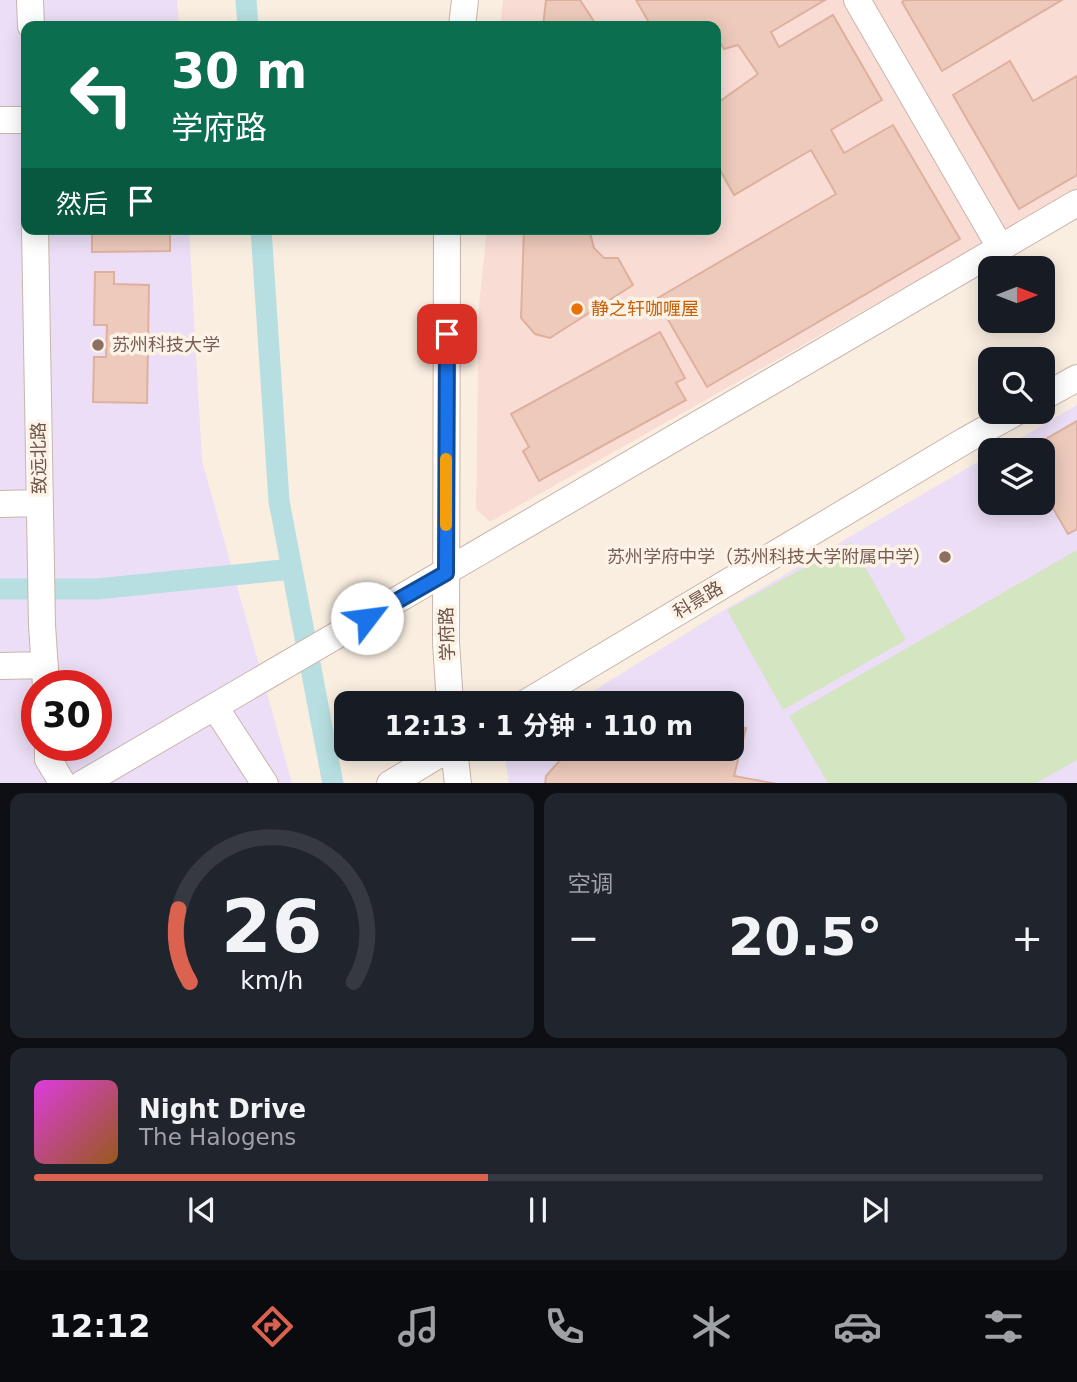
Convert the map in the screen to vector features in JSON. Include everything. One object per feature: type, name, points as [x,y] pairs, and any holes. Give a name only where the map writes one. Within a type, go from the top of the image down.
[{"type":"street","points":[[30,0],[31,21]]},
{"type":"street","points":[[463,21],[465,0]]},
{"type":"street","points":[[857,0],[1000,247]]},
{"type":"street","points":[[0,120],[21,120]]},
{"type":"street","points":[[82,783],[1077,204]]},
{"type":"street","name":"致远北路","points":[[35,235],[42,625],[46,670]]},
{"type":"street","name":"学府路","points":[[447,235],[446,642],[449,691]]},
{"type":"street","points":[[1055,391],[1077,379]]},
{"type":"street","name":"科景路","points":[[546,691],[995,424]]},
{"type":"street","points":[[0,504],[40,503]]},
{"type":"street","points":[[0,666],[21,671]]},
{"type":"street","points":[[215,707],[265,783]]},
{"type":"street","points":[[49,761],[63,783]]},
{"type":"street","points":[[390,783],[427,761]]},
{"type":"street","points":[[455,761],[458,783]]},
{"type":"shaded area","name":"苏州科技大学","points":[[0,0],[177,0],[179,21],[21,21],[21,235],[189,235],[202,461],[292,783],[0,783]]},
{"type":"shaded area","points":[[503,0],[1077,0],[1077,190],[490,522],[476,509],[479,305],[486,235],[721,235],[721,21],[501,21]]},
{"type":"shaded area","name":"苏州学府中学（苏州科技大学附属中学）","points":[[1077,405],[1077,783],[509,783],[506,761],[744,761],[744,691],[593,691],[719,613],[978,462],[978,515],[1055,515],[1055,438],[1021,438],[1044,424],[1055,424],[1055,418]]},
{"type":"green space","points":[[851,542],[906,640],[783,710],[727,610]]},
{"type":"green space","points":[[1077,550],[1077,760],[1036,783],[828,783],[789,716]]},
{"type":"building","points":[[546,0],[580,0],[594,21],[544,21]]},
{"type":"building","points":[[636,0],[825,0],[771,32],[779,47],[833,15],[882,100],[831,130],[844,153],[893,125],[960,239],[707,387],[656,299],[836,194],[811,150],[734,195],[721,172],[721,101],[758,74],[738,45],[724,49],[721,44],[721,21],[648,21]]},
{"type":"building","points":[[1062,0],[942,71],[902,2]]},
{"type":"building","points":[[1010,61],[1033,101],[1077,76],[1077,175],[1019,209],[953,95]]},
{"type":"building","points":[[92,235],[170,235],[170,251],[92,252]]},
{"type":"building","points":[[524,235],[591,235],[594,248],[604,258],[618,258],[633,285],[550,338],[535,334],[521,318]]},
{"type":"building","points":[[95,272],[114,272],[114,284],[149,285],[147,403],[93,402],[94,357],[106,357],[107,325],[94,325]]},
{"type":"building","points":[[660,332],[685,378],[676,383],[686,400],[539,481],[523,451],[529,447],[511,414]]},
{"type":"building","points":[[1077,421],[1077,529],[1068,534],[1055,512],[1055,438],[1048,438]]},
{"type":"building","points":[[559,761],[738,761],[734,776],[772,783],[545,783],[546,776]]},
{"type":"waterway","points":[[246,0],[248,21]]},
{"type":"waterway","points":[[261,235],[279,501],[333,783]]},
{"type":"waterway","points":[[0,589],[97,589],[292,569]]},
{"type":"slow traffic","points":[[446,459],[446,525]]},
{"type":"place","name":"静之轩咖喱屋","points":[[577,309]]},
{"type":"place","name":"苏州科技大学","points":[[98,345]]},
{"type":"place","name":"苏州学府中学（苏州科技大学附属中学）","points":[[945,557]]},
{"type":"route","points":[[367,618],[446,573],[447,334]]}]
